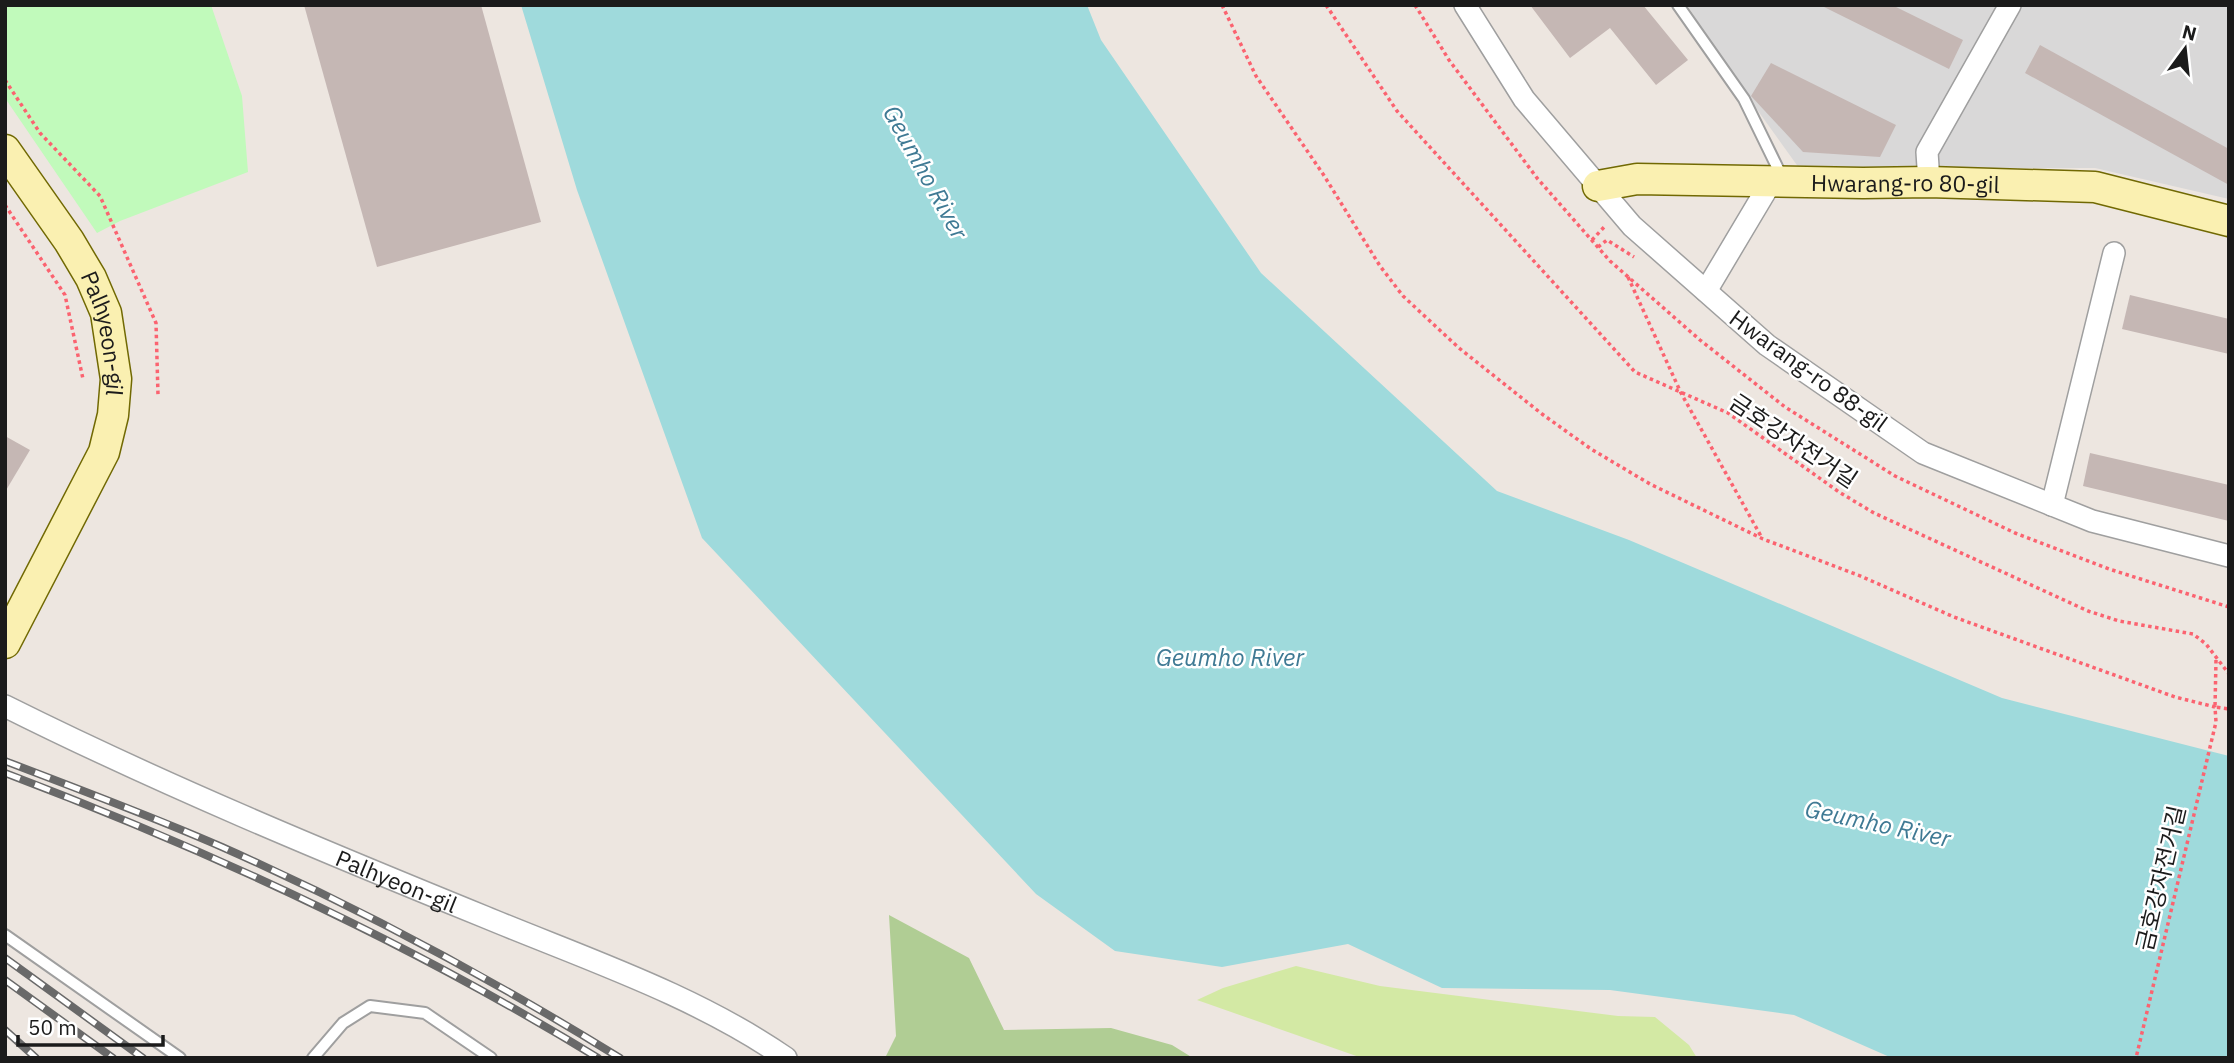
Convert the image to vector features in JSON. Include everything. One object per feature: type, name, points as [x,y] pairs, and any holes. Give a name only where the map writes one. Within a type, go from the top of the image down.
[{"type":"street","name":"Hwarang-ro 88-gil","points":[[1465,5],[1524,99],[1632,226],[1767,345],[1923,453],[2092,521],[2229,556]]},
{"type":"street","points":[[1929,182],[1927,152],[2010,5]]},
{"type":"street","name":"Palhyeon-gil","points":[[5,150],[69,241],[91,278],[106,313],[116,379],[113,415],[104,452],[5,643]]},
{"type":"street","points":[[1598,186],[1637,179],[1777,182]]},
{"type":"street","points":[[1706,291],[1777,182]]},
{"type":"street","name":"Hwarang-ro 80-gil","points":[[1777,182],[1929,182],[2095,187],[2229,221]]},
{"type":"street","points":[[2052,505],[2114,253]]},
{"type":"street","name":"Palhyeon-gil","points":[[5,706],[82,744],[379,874],[679,998],[733,1024],[786,1058]]},
{"type":"lane","name":"Hwarang-ro 80-gil","points":[[1678,5],[1744,99],[1777,182]]},
{"type":"lane","points":[[5,935],[180,1058]]},
{"type":"lane","points":[[313,1058],[343,1023],[370,1006],[425,1013],[491,1058]]},
{"type":"path","points":[[1222,5],[1256,76],[1324,174],[1380,266],[1403,296],[1459,348],[1591,449],[1650,484],[1763,539],[1858,575],[1954,617],[2175,697],[2229,709]]},
{"type":"path","name":"금호강자전거길","points":[[1326,5],[1397,111],[1635,372],[1728,413],[1839,492],[1874,513],[2088,611],[2119,621],[2193,634],[2206,644],[2229,674]]},
{"type":"path","points":[[5,80],[40,133],[100,196],[156,323],[158,395]]},
{"type":"path","points":[[5,205],[65,295],[83,379]]},
{"type":"path","points":[[1627,275],[1681,393],[1763,539]]},
{"type":"path","name":"금호강자전거길","points":[[2136,1058],[2216,722],[2216,658]]},
{"type":"shaded area","points":[[1687,5],[2229,5],[2229,199],[2095,168],[1799,168],[1738,83]]},
{"type":"green space","points":[[5,5],[211,5],[242,96],[248,172],[120,221],[97,233],[5,98]]},
{"type":"green space","points":[[889,915],[969,958],[1004,1030],[1111,1028],[1172,1045],[1193,1058],[885,1058],[896,1036]]},
{"type":"green space","points":[[1296,966],[1380,986],[1618,1016],[1655,1017],[1689,1045],[1697,1058],[1362,1058],[1197,1000],[1223,988]]},
{"type":"water","name":"Geumho River","points":[[521,5],[1087,5],[1101,40],[1261,273],[1497,491],[1629,540],[2002,698],[2229,756],[2229,1058],[1892,1058],[1794,1015],[1610,990],[1442,988],[1348,944],[1222,967],[1115,951],[1036,894],[702,538],[577,190]]},
{"type":"building","points":[[304,5],[481,5],[541,222],[377,267]]},
{"type":"building","points":[[1530,5],[1643,5],[1688,60],[1656,85],[1610,28],[1570,58]]},
{"type":"building","points":[[1820,5],[1892,5],[1963,40],[1949,69]]},
{"type":"building","points":[[2040,45],[2229,149],[2229,185],[2025,73]]},
{"type":"building","points":[[1771,63],[1896,125],[1880,157],[1803,152],[1751,96]]},
{"type":"building","points":[[2130,295],[2229,319],[2229,354],[2122,329]]},
{"type":"building","points":[[5,436],[30,450],[5,492]]},
{"type":"building","points":[[2090,453],[2229,485],[2229,521],[2083,486]]},
{"type":"railway","points":[[5,761],[114,803],[273,870],[474,973],[620,1058]]},
{"type":"railway","points":[[5,773],[158,834],[308,902],[455,976],[598,1058]]},
{"type":"railway","points":[[5,958],[143,1058]]},
{"type":"railway","points":[[5,980],[113,1058]]},
{"type":"railway","points":[[5,1030],[36,1058]]}]
